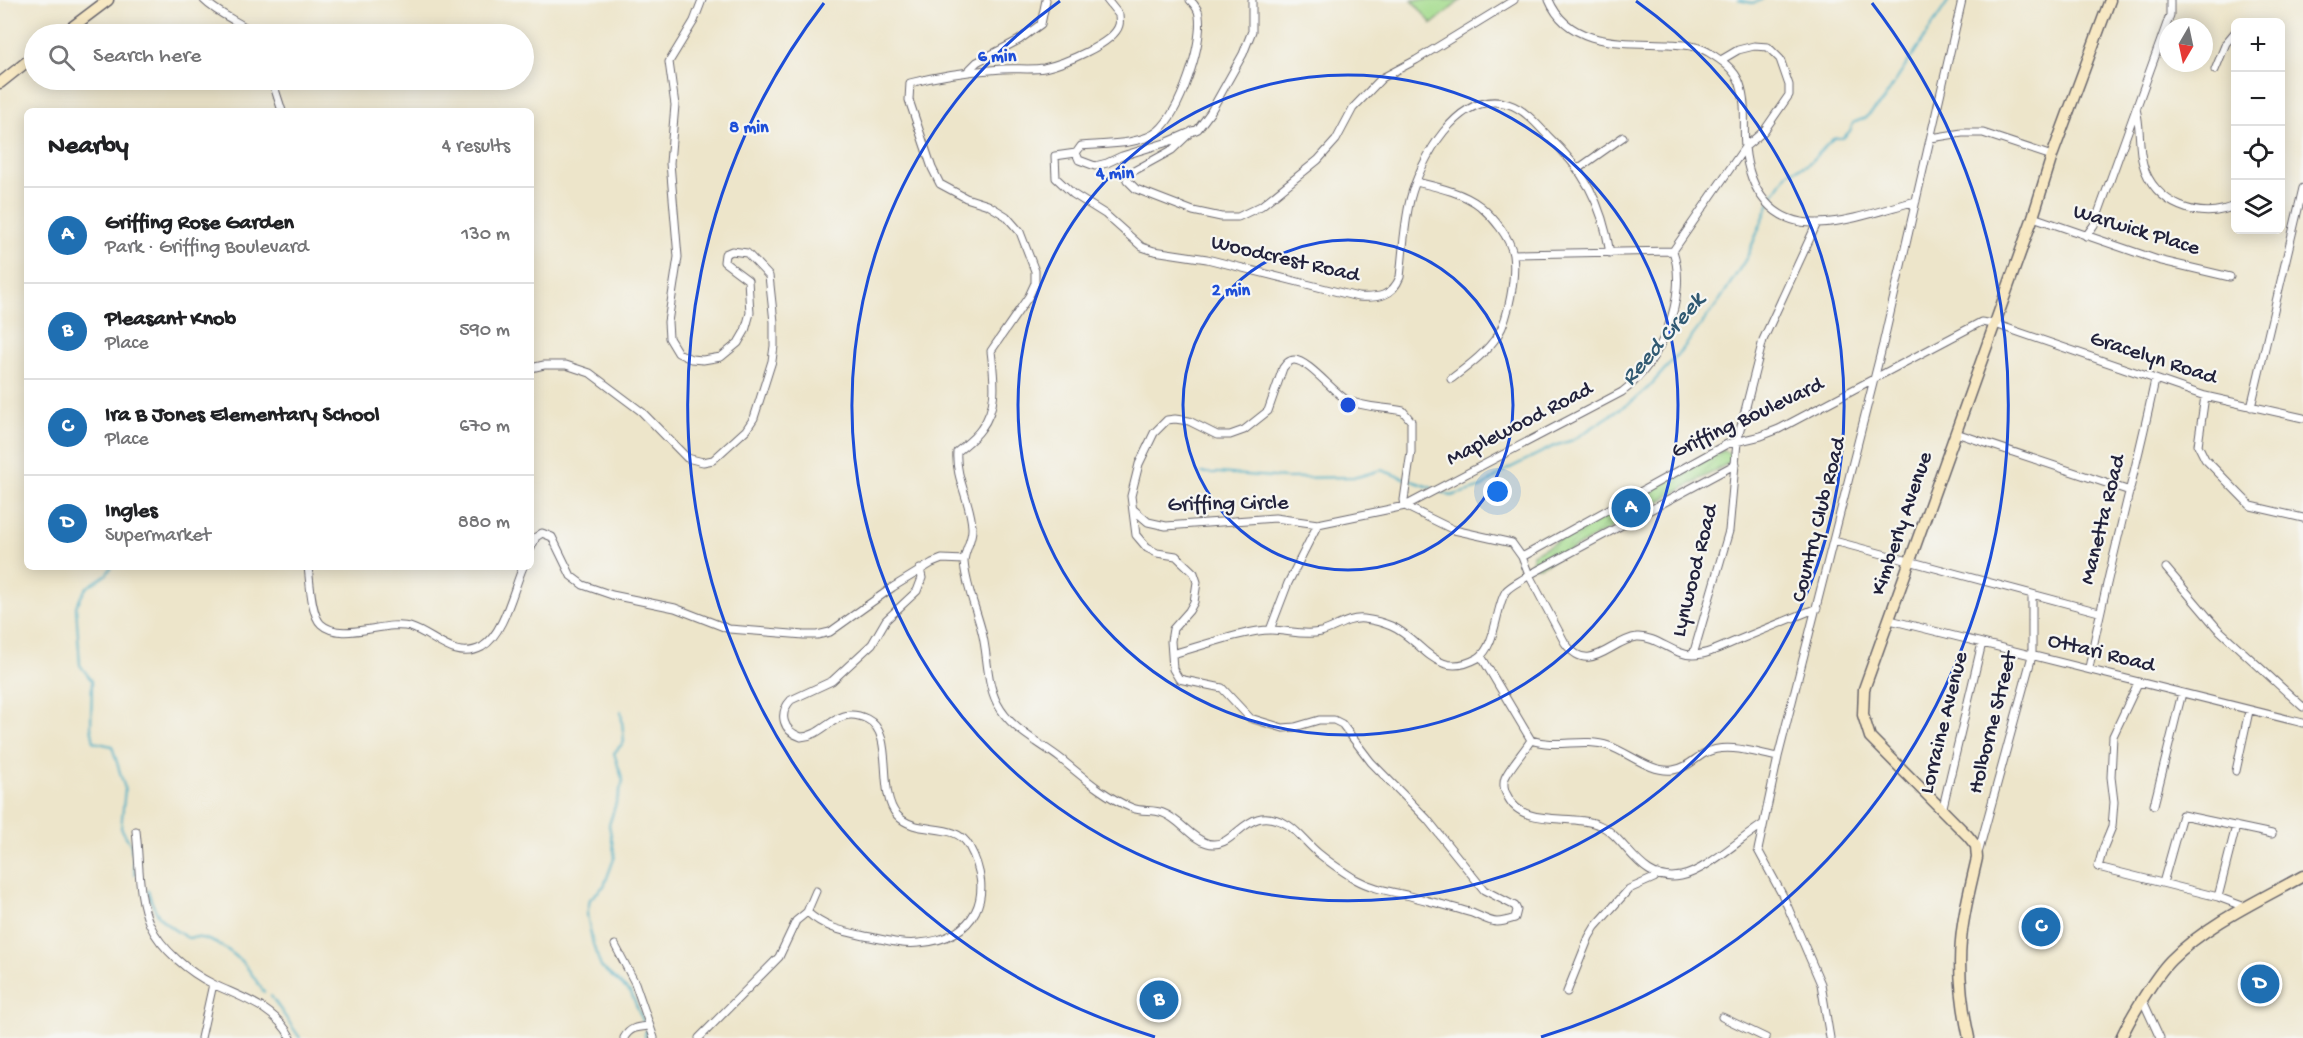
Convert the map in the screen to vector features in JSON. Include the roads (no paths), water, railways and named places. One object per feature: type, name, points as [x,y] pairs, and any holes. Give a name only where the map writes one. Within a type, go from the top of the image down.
[{"type":"street","points":[[76,24],[108,0]]},
{"type":"street","points":[[204,0],[212,8],[240,24]]},
{"type":"street","points":[[534,367],[566,365],[590,374],[642,412],[675,448],[696,462],[713,460],[721,455],[746,430],[754,417],[772,361],[774,322],[769,276],[747,253],[732,251],[724,254],[724,262],[748,280],[750,313],[745,331],[738,343],[721,357],[703,360],[691,359],[678,353],[669,338],[669,306],[678,256],[670,163],[675,105],[669,62],[694,21],[702,0]]},
{"type":"street","points":[[967,72],[977,62],[1019,40],[1041,24],[1046,0]]},
{"type":"street","points":[[1107,0],[1119,15],[1119,25],[1113,35],[1068,61],[1042,68],[1005,68],[967,72],[910,82],[909,100],[932,168],[940,184],[966,198],[988,205],[1006,216],[1020,232],[1035,271],[1035,283],[1029,296],[1015,318],[992,346],[994,398],[990,415],[982,429],[957,452],[956,463],[971,513],[973,530],[964,560],[969,594],[982,630],[992,689],[997,702],[1004,714],[1023,733],[1059,758],[1090,784],[1130,807],[1161,812],[1171,817],[1203,842],[1211,845],[1224,843],[1254,819],[1270,818],[1286,824],[1302,835],[1316,852],[1372,888],[1496,922],[1515,918],[1517,910],[1515,906],[1484,890],[1427,819],[1371,762],[1341,724],[1334,720],[1319,720],[1295,728],[1283,728],[1250,718],[1222,688],[1179,679],[1173,669],[1171,641],[1173,629],[1194,602],[1197,582],[1194,573],[1176,556],[1156,553],[1147,548],[1136,535],[1134,510]]},
{"type":"street","points":[[1190,0],[1199,14],[1199,26],[1194,57],[1180,101],[1173,113],[1157,132],[1136,140],[1081,146],[1076,153],[1079,160],[1095,166],[1168,142],[1198,129],[1210,113],[1243,54],[1252,30],[1252,0]]},
{"type":"street","points":[[1192,131],[1172,150],[1132,172],[1127,180],[1136,189],[1193,211],[1221,217],[1238,217],[1261,206],[1318,160],[1336,140],[1353,108],[1382,78],[1416,60],[1514,0]]},
{"type":"street","points":[[1549,0],[1565,24],[1589,38],[1605,41],[1689,45],[1705,50],[1731,68],[1740,82],[1744,103],[1745,147],[1749,171],[1765,203],[1773,210],[1794,219],[1817,223],[1839,220],[1916,201]]},
{"type":"street","name":"Country Club Road","points":[[1828,1038],[1821,984],[1783,896],[1758,850],[1778,757],[1874,379],[1962,0]]},
{"type":"street","name":"Kimberly Avenue","points":[[1977,858],[1976,846],[1968,836],[1870,737],[1863,715],[1864,689],[2033,217],[2052,156],[2110,0]]},
{"type":"street","points":[[2086,236],[2094,225],[2170,15],[2170,0]]},
{"type":"street","points":[[2215,70],[2231,36]]},
{"type":"street","points":[[1513,254],[1673,251],[1745,147],[1764,131],[1789,95],[1789,85],[1780,59],[1768,47],[1754,46],[1738,50],[1721,60]]},
{"type":"street","points":[[0,83],[24,64]]},
{"type":"street","points":[[275,90],[281,108]]},
{"type":"street","name":"Woodcrest Road","points":[[1076,153],[1055,156],[1056,178],[1073,194],[1105,214],[1142,247],[1207,259],[1358,297],[1375,298],[1388,294],[1395,288],[1400,277],[1406,220],[1416,182],[1428,155],[1450,125],[1474,106],[1499,102],[1517,108],[1551,138],[1579,168],[1592,190],[1602,215],[1611,253]]},
{"type":"street","points":[[2136,109],[2142,164],[2151,184],[2165,198],[2181,208],[2217,212],[2231,207]]},
{"type":"street","points":[[1931,138],[1962,133],[1983,133],[2052,156]]},
{"type":"street","points":[[1579,168],[1623,137]]},
{"type":"street","points":[[1416,182],[1467,198],[1479,205],[1500,229],[1513,254],[1511,294],[1504,322],[1490,345],[1451,379]]},
{"type":"street","points":[[2251,407],[2303,192]]},
{"type":"street","name":"Warwick Place","points":[[2033,217],[2158,260],[2229,277]]},
{"type":"street","name":"Lynwood Road","points":[[1693,655],[1729,531],[1737,442],[1763,340],[1817,223]]},
{"type":"street","name":"Maplewood Road","points":[[1318,524],[1405,506],[1607,401],[1636,382],[1655,357],[1670,322],[1676,291],[1677,262],[1673,251]]},
{"type":"street","name":"Griffing Boulevard","points":[[1522,557],[1727,444],[1779,429],[1981,322],[1995,324]]},
{"type":"street","name":"Gracelyn Road","points":[[1995,324],[2205,396],[2303,418]]},
{"type":"street","name":"Griffing Circle","points":[[1318,524],[1275,518],[1166,526],[1148,522],[1134,510],[1131,496],[1139,464],[1160,425],[1175,419],[1189,421],[1217,435],[1230,435],[1244,430],[1268,411],[1279,376],[1287,362],[1295,360],[1302,362],[1332,390],[1348,400],[1403,411],[1411,421],[1411,452],[1405,506]]},
{"type":"street","name":"Manetta Road","points":[[2089,668],[2099,612],[2155,380]]},
{"type":"street","points":[[2205,396],[2199,445],[2205,459],[2251,506],[2303,518]]},
{"type":"street","points":[[1956,433],[2130,491]]},
{"type":"street","name":"Griffing Boulevard","points":[[1481,656],[1493,634],[1506,591],[1529,575],[1736,464]]},
{"type":"street","points":[[1405,506],[1454,530],[1512,543],[1522,557],[1529,575],[1571,652],[1592,657],[1603,655],[1629,638],[1641,637],[1683,654],[1705,653],[1817,608]]},
{"type":"street","points":[[1270,630],[1288,583],[1318,524]]},
{"type":"street","points":[[534,542],[542,533],[547,533],[552,537],[572,576],[583,585],[612,595],[675,608],[729,629],[804,635],[830,632],[920,569],[942,559],[964,560]]},
{"type":"street","points":[[1834,541],[2099,612]]},
{"type":"street","points":[[2166,568],[2217,628],[2303,706]]},
{"type":"street","points":[[807,912],[817,921],[832,929],[890,941],[918,943],[955,933],[972,919],[980,903],[981,884],[969,846],[965,841],[952,832],[912,826],[896,815],[891,807],[882,743],[876,726],[869,719],[848,715],[828,723],[808,737],[801,737],[787,728],[783,720],[786,705],[791,700],[832,681],[875,641],[886,620],[917,591],[922,578],[920,569]]},
{"type":"street","points":[[308,570],[315,617],[326,628],[352,631],[403,626],[419,631],[452,649],[468,651],[484,645],[505,618],[522,570]]},
{"type":"street","name":"Holborne Street","points":[[1977,858],[2032,656],[2032,594]]},
{"type":"street","points":[[1172,654],[1270,630],[1300,634],[1320,632],[1347,621],[1363,618],[1392,626],[1429,656],[1445,664],[1463,664],[1481,656],[1531,740],[1545,745],[1590,742],[1607,746],[1649,765],[1670,771],[1683,768],[1706,752],[1719,748],[1734,748],[1778,757]]},
{"type":"street","name":"Ottari Road","points":[[1890,620],[2303,723]]},
{"type":"street","name":"Lorraine Avenue","points":[[1942,811],[1982,643]]},
{"type":"street","points":[[2138,682],[2113,736],[2112,827],[2098,867],[2218,897],[2246,907]]},
{"type":"street","points":[[2154,805],[2182,693]]},
{"type":"street","points":[[2236,771],[2249,711]]},
{"type":"street","points":[[1531,740],[1505,778],[1506,794],[1510,802],[1520,810],[1540,818],[1583,821],[1600,825],[1637,862],[1658,874],[1680,877],[1697,871],[1762,825]]},
{"type":"street","points":[[2163,883],[2182,815],[2272,834]]},
{"type":"street","points":[[2218,897],[2236,826]]},
{"type":"street","points":[[136,831],[140,860],[139,886],[142,903],[151,927],[170,951],[213,984],[242,997],[274,1016],[291,1038]]},
{"type":"street","points":[[1969,1038],[1960,976],[1961,939],[1977,858]]},
{"type":"street","points":[[1567,992],[1595,927],[1629,889],[1658,874]]},
{"type":"street","points":[[2121,1038],[2168,962],[2186,946],[2246,907],[2303,876]]},
{"type":"street","points":[[699,1038],[779,957],[796,921],[807,912],[816,891]]},
{"type":"street","points":[[615,945],[635,983],[654,1038]]},
{"type":"street","points":[[201,1038],[213,984]]},
{"type":"street","points":[[2143,1001],[2160,1038]]},
{"type":"street","points":[[1722,1017],[1766,1038]]},
{"type":"street","points":[[624,1038],[633,1028],[649,1026]]},
{"type":"waterway","points":[[1738,0],[1752,3],[1762,0]]},
{"type":"waterway","name":"Reed Creek","points":[[1437,490],[1451,496],[1482,487],[1506,470],[1554,446],[1573,440],[1634,400],[1649,387],[1682,350],[1720,300],[1747,257],[1773,195],[1788,172],[1807,165],[1834,138],[1843,138],[1850,131],[1853,123],[1865,118],[1882,102],[1949,0]]},
{"type":"waterway","name":"Reed Creek","points":[[1202,473],[1287,478],[1357,477],[1381,470],[1432,488]]},
{"type":"waterway","points":[[109,570],[86,588],[76,606],[80,665],[92,681],[91,727],[94,742],[112,746],[125,789],[121,828],[131,845],[135,874]]},
{"type":"waterway","points":[[621,711],[624,742],[614,753],[623,781],[609,825],[615,856],[604,886],[590,899],[587,915],[601,967],[631,993],[644,1023]]},
{"type":"waterway","points":[[148,890],[162,920],[188,938],[209,940],[230,952],[244,964],[264,992]]},
{"type":"waterway","points":[[271,996],[300,1038]]},
{"type":"waterway","points":[[645,1038],[646,1030]]},
{"type":"place","name":"Griffing Rose Garden","points":[[1631,508]]},
{"type":"place","name":"Ira B Jones Elementary School","points":[[2041,927]]},
{"type":"place","name":"Ingles","points":[[2260,984]]},
{"type":"place","name":"Pleasant Knob","points":[[1159,1000]]}]
